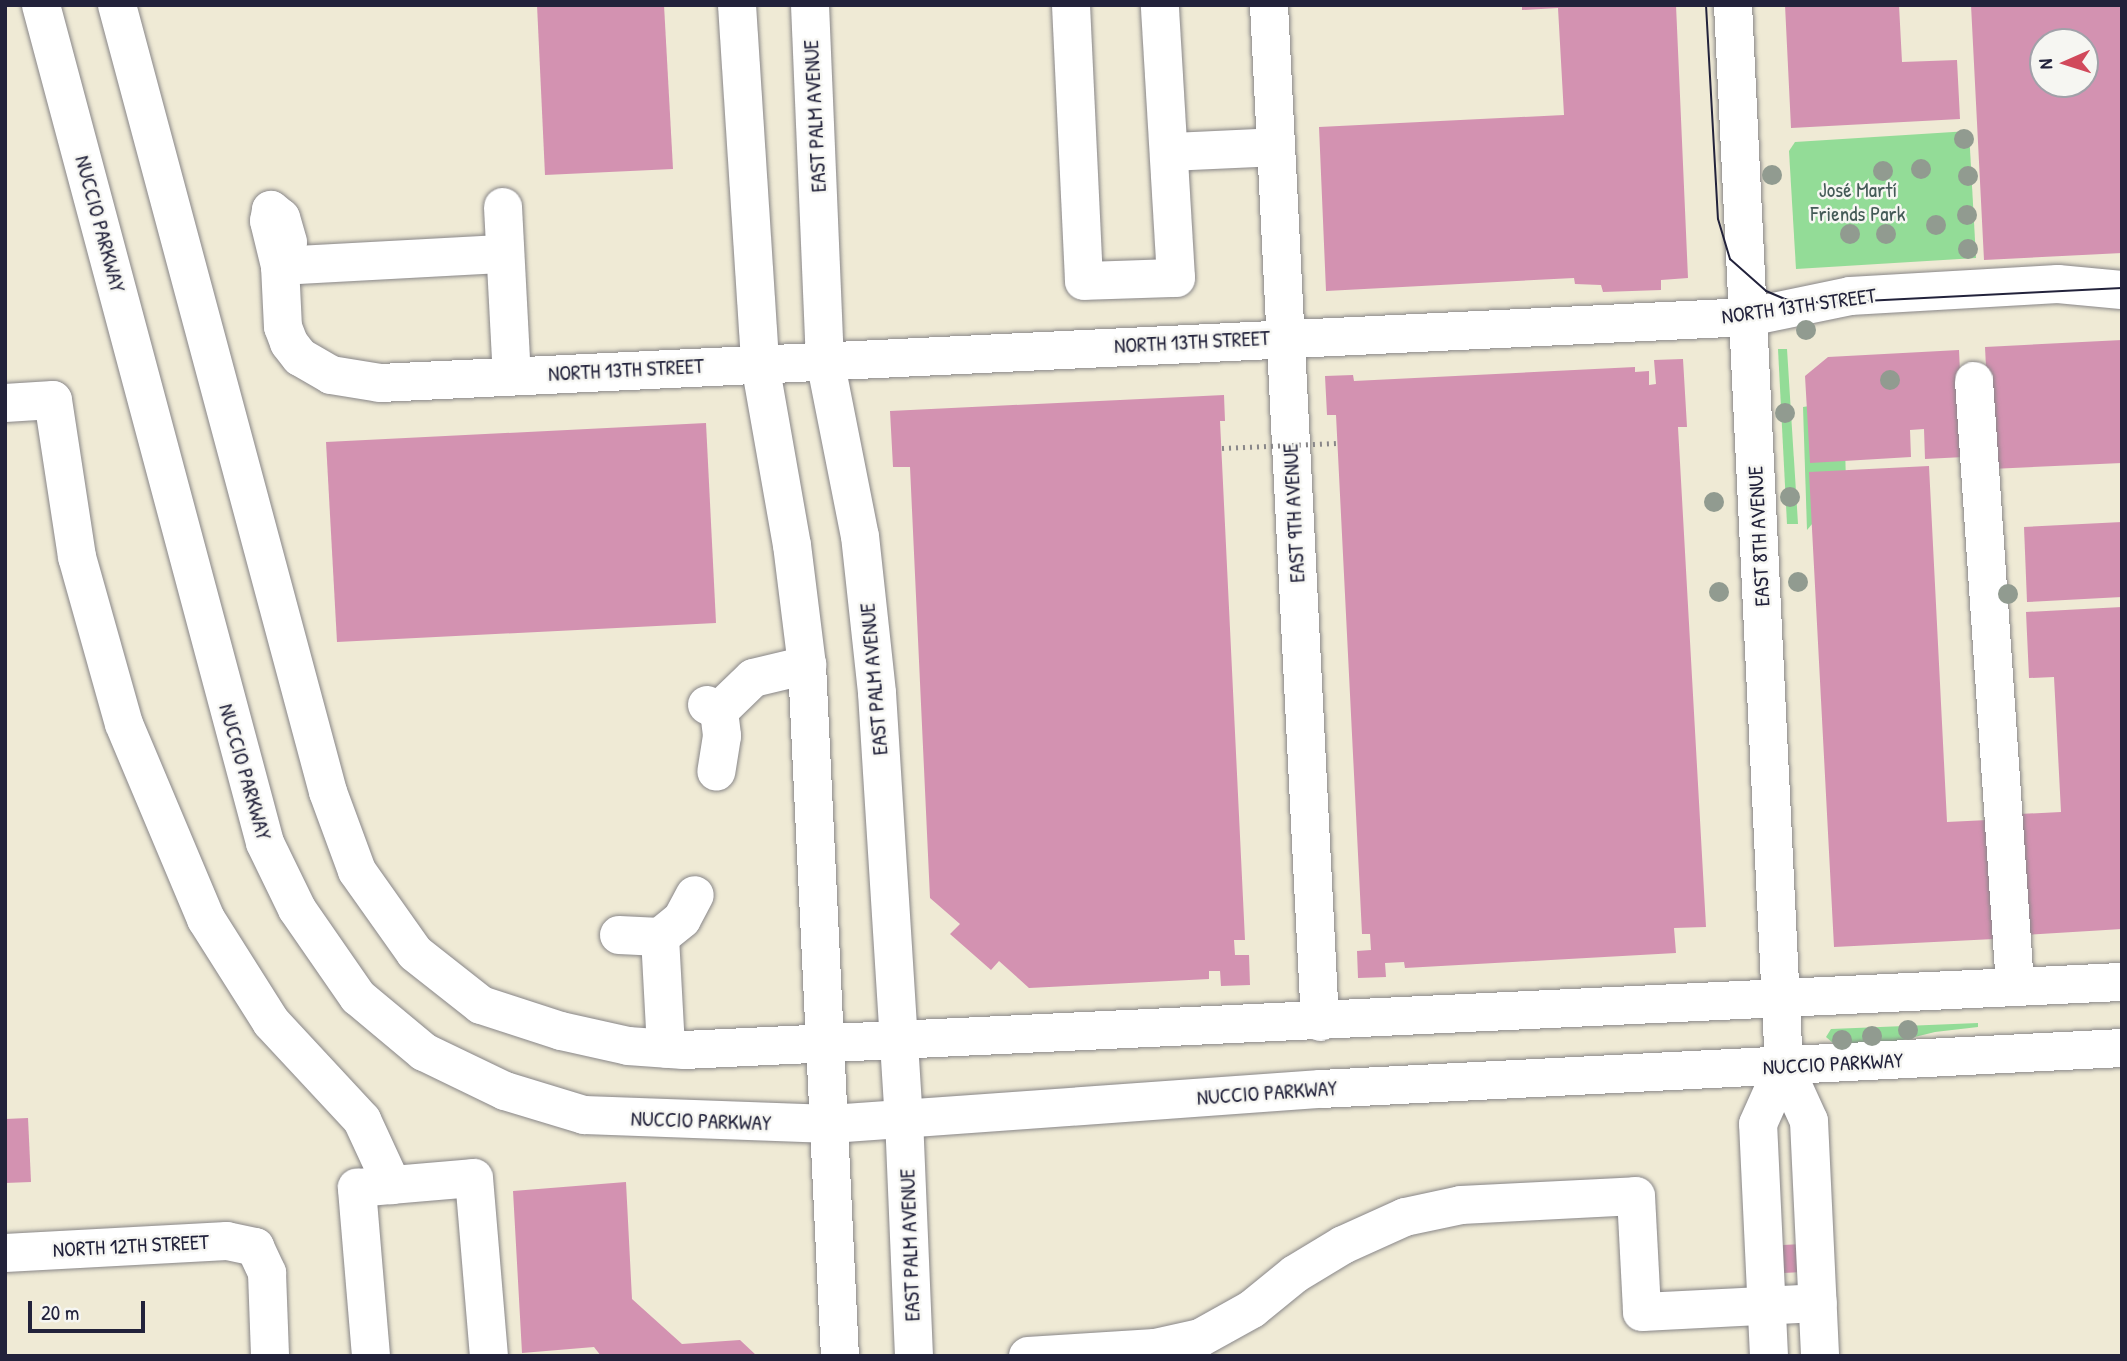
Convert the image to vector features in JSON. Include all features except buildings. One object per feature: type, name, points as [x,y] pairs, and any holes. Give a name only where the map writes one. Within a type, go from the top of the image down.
[{"type":"street","name":"NUCCIO PARKWAY","points":[[41,5],[265,843],[297,909],[350,986],[424,1052],[505,1091],[584,1115],[831,1124],[1321,1089],[2122,1048]]},
{"type":"street","points":[[117,5],[328,792],[357,871],[415,953],[481,1005],[561,1031],[666,1049],[826,1046],[1781,996],[2122,982]]},
{"type":"street","points":[[737,5],[760,364],[807,665],[840,1356]]},
{"type":"street","name":"EAST PALM AVENUE","points":[[810,5],[825,360],[860,536],[877,692],[904,1118],[914,1356]]},
{"type":"street","points":[[1071,5],[1084,281],[1176,278],[1171,152],[1160,5]]},
{"type":"street","name":"EAST 9TH AVENUE","points":[[1269,5],[1320,1022]]},
{"type":"street","name":"EAST 8TH AVENUE","points":[[1733,5],[1784,1066]]},
{"type":"street","points":[[1171,152],[1276,147]]},
{"type":"street","points":[[503,206],[512,376]]},
{"type":"street","name":"NORTH 13TH STREET","points":[[505,254],[281,266],[283,327],[300,357],[348,381],[512,376],[1285,337],[1749,317],[1850,296],[2058,284],[2122,290]]},
{"type":"street","points":[[1974,381],[2015,986]]},
{"type":"street","points":[[5,403],[54,400],[77,557],[124,724],[206,919],[271,1022],[362,1120],[392,1185]]},
{"type":"street","points":[[716,772],[722,736],[713,708],[752,678],[807,665]]},
{"type":"street","points":[[619,935],[660,937],[682,919],[695,895]]},
{"type":"street","points":[[660,937],[666,1049]]},
{"type":"street","points":[[1784,1066],[1809,1121],[1820,1356]]},
{"type":"street","points":[[1769,1356],[1758,1124],[1784,1066]]},
{"type":"street","points":[[1760,1174],[1811,1172]]},
{"type":"street","points":[[371,1356],[357,1188],[474,1178],[489,1356]]},
{"type":"street","points":[[1028,1356],[1155,1348],[1200,1338],[1252,1309],[1295,1274],[1343,1245],[1405,1217],[1461,1205],[1636,1196],[1642,1312],[1818,1303]]},
{"type":"street","name":"NORTH 12TH STREET","points":[[5,1252],[227,1241],[256,1247],[267,1273],[270,1356]]},
{"type":"path","points":[[1222,448],[1337,443]]},
{"type":"green space","name":"José Martí Friends Park","points":[[1969,131],[1976,258],[1796,269],[1789,151],[1795,142]]},
{"type":"green space","points":[[1778,349],[1787,349],[1798,524],[1787,524]]},
{"type":"green space","points":[[1816,405],[1845,446],[1846,484],[1807,530],[1803,407]]},
{"type":"green space","points":[[1978,1023],[1978,1027],[1935,1032],[1846,1054],[1826,1037],[1831,1029]]},
{"type":"tram line","points":[[1706,5],[1718,219],[1730,259],[1766,291],[1785,299],[1825,303],[2122,288]]}]
